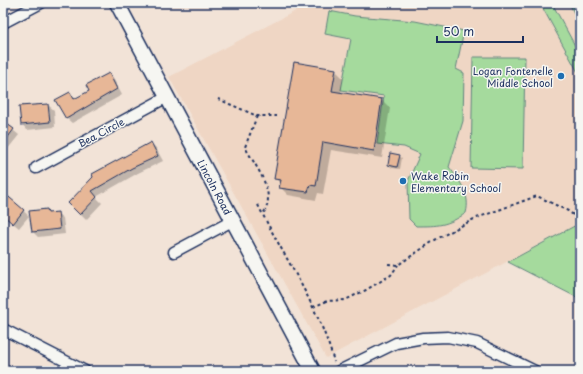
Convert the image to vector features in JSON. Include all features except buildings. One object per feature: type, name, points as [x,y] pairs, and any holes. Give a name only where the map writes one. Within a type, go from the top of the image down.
[{"type":"main road","name":"Lincoln Road","points":[[117,3],[313,371]]},
{"type":"street","points":[[3,23],[41,3]]},
{"type":"street","name":"Bea Circle","points":[[36,168],[167,97]]},
{"type":"street","points":[[174,252],[232,221]]},
{"type":"street","points":[[3,329],[85,371]]},
{"type":"street","points":[[337,367],[396,343],[423,338],[448,337],[477,343],[535,371]]},
{"type":"path","points":[[218,99],[257,116],[277,116]]},
{"type":"path","points":[[257,116],[245,147],[268,192],[267,205],[262,214]]},
{"type":"path","points":[[313,307],[327,300],[345,300],[366,290],[391,275],[398,265],[435,240],[474,219],[537,196],[568,211],[580,220]]},
{"type":"path","points":[[258,205],[313,307],[330,346],[337,367]]},
{"type":"path","points":[[388,264],[398,265]]},
{"type":"shaded area","name":"Wake Robin Elementary School","points":[[311,3],[580,3],[580,223],[326,358],[169,77]]},
{"type":"green space","points":[[540,3],[552,3],[580,55],[580,76]]},
{"type":"green space","points":[[569,3],[580,3],[580,25]]},
{"type":"green space","points":[[329,11],[355,16],[415,21],[464,31],[456,69],[464,73],[463,121],[449,167],[464,188],[467,200],[466,213],[448,223],[436,225],[416,226],[409,219],[408,181],[420,154],[404,147],[377,144],[384,96],[341,90],[351,39],[325,34]]},
{"type":"green space","points":[[473,57],[525,57],[523,169],[471,168]]},
{"type":"green space","points":[[580,223],[580,299],[508,262]]},
{"type":"place","name":"Logan Fontenelle Middle School","points":[[561,76]]},
{"type":"place","name":"Wake Robin Elementary School","points":[[403,181]]}]
